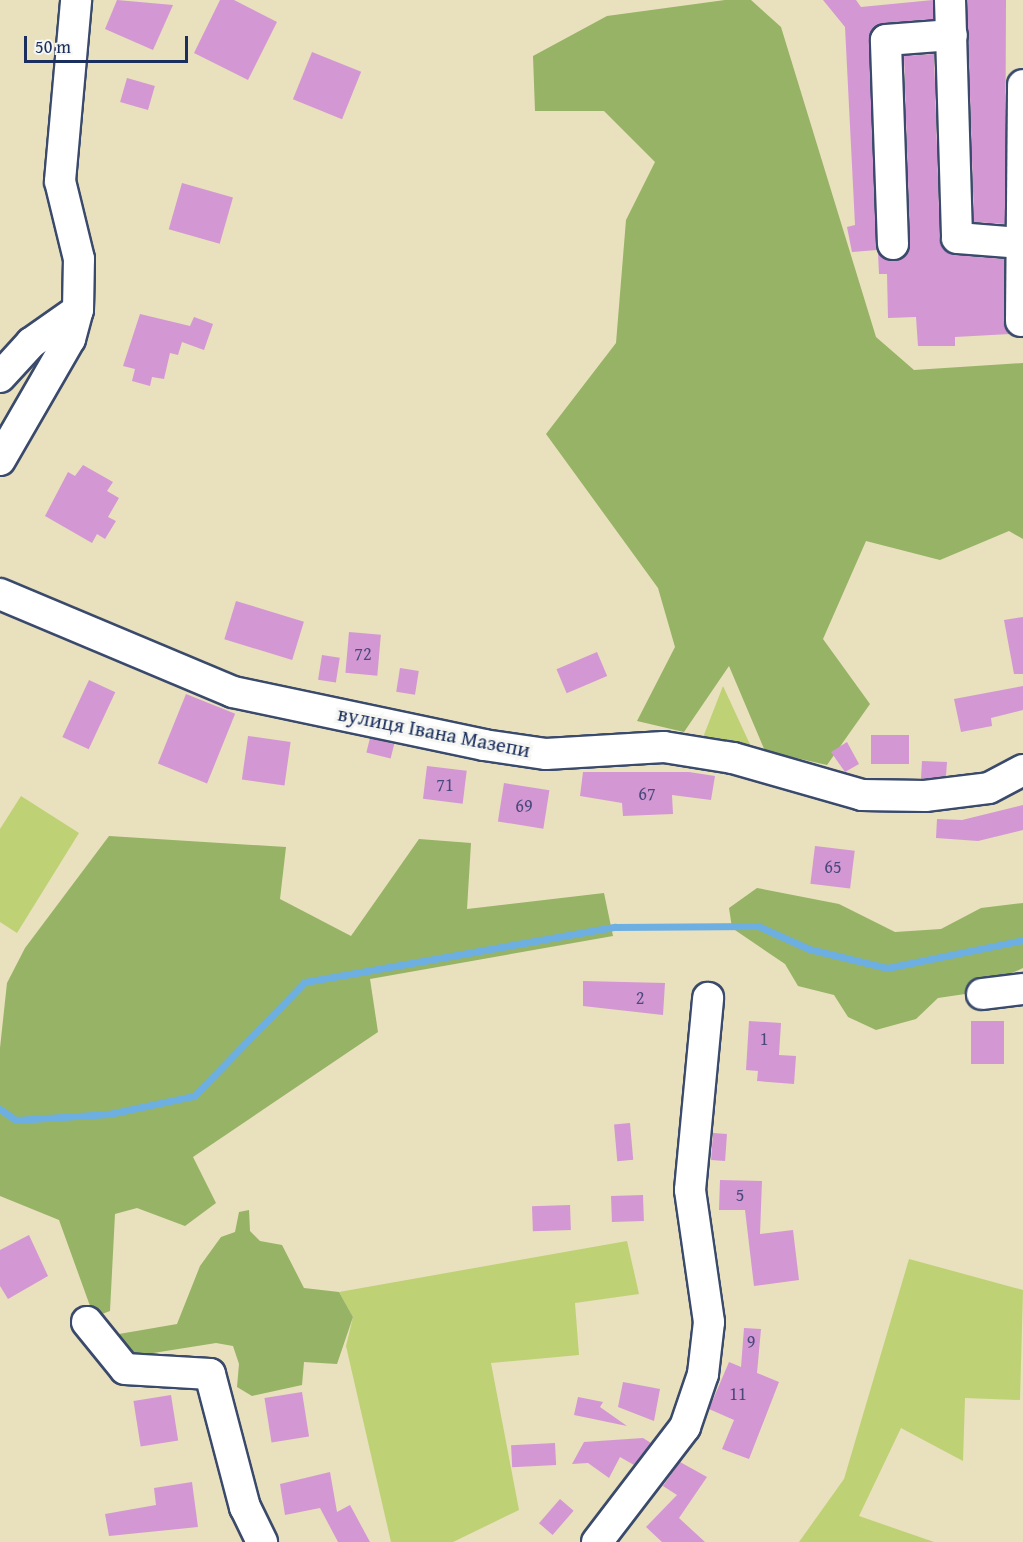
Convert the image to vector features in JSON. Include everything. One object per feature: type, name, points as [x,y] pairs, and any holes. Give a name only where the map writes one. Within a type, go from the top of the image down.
[{"type":"street","points":[[0,460],[70,339],[78,310],[79,259],[60,181],[76,0]]},
{"type":"street","points":[[950,0],[957,238],[1020,243]]},
{"type":"street","points":[[893,244],[886,40],[952,35]]},
{"type":"street","points":[[1021,321],[1023,85]]},
{"type":"street","points":[[0,377],[31,344],[78,310]]},
{"type":"street","name":"вулиця Івана Мазепи","points":[[0,594],[233,692],[484,745],[546,754],[664,747],[733,758],[862,795],[925,796],[989,788],[1023,770]]},
{"type":"street","points":[[982,994],[1023,989]]},
{"type":"street","points":[[597,1542],[685,1426],[703,1374],[709,1322],[690,1190],[708,998]]},
{"type":"street","points":[[87,1322],[125,1369],[210,1374],[245,1507],[262,1542]]},
{"type":"green space","points":[[725,0],[751,0],[781,27],[876,337],[914,370],[1023,363],[1023,539],[1009,531],[940,560],[866,541],[823,639],[870,704],[827,765],[765,751],[729,666],[684,732],[637,721],[675,647],[658,588],[546,434],[616,343],[626,220],[655,162],[604,111],[535,111],[533,56],[607,16]]},
{"type":"green space","points":[[723,686],[754,753],[702,740]]},
{"type":"green space","points":[[21,796],[79,833],[17,933],[0,922],[0,829]]},
{"type":"green space","points":[[109,836],[286,847],[280,899],[351,936],[419,839],[471,843],[467,909],[604,893],[613,936],[370,979],[378,1032],[193,1157],[216,1203],[185,1226],[137,1208],[115,1214],[110,1311],[94,1317],[59,1220],[0,1196],[0,1048],[7,983],[25,948]]},
{"type":"green space","points":[[757,888],[839,904],[895,932],[941,929],[981,908],[1023,903],[1023,968],[965,994],[938,998],[916,1019],[876,1030],[848,1017],[834,995],[798,986],[785,964],[732,928],[729,908]]},
{"type":"green space","points":[[249,1210],[250,1231],[260,1241],[282,1245],[304,1288],[339,1292],[353,1317],[337,1364],[304,1362],[302,1385],[252,1396],[237,1387],[239,1364],[233,1346],[216,1343],[128,1357],[116,1345],[119,1334],[177,1324],[200,1266],[221,1237],[235,1232],[239,1212]]},
{"type":"green space","points":[[627,1241],[639,1294],[575,1303],[579,1355],[491,1363],[519,1510],[453,1542],[391,1542],[346,1346],[353,1317],[339,1292]]},
{"type":"green space","points":[[909,1259],[1023,1290],[1020,1400],[965,1398],[963,1461],[901,1428],[859,1516],[934,1542],[799,1542],[844,1479]]},
{"type":"building","points":[[117,0],[173,5],[153,50],[105,29]]},
{"type":"building","points":[[220,0],[234,0],[277,22],[248,80],[194,53]]},
{"type":"building","points":[[823,0],[856,0],[861,7],[933,0],[933,19],[884,23],[869,40],[877,250],[852,252],[847,227],[855,225],[845,27]]},
{"type":"building","points":[[967,0],[1006,0],[1005,224],[974,222]]},
{"type":"building","points":[[312,52],[361,72],[342,119],[293,99]]},
{"type":"building","points":[[934,54],[940,239],[955,255],[1004,259],[1004,321],[1010,334],[955,337],[955,346],[918,346],[916,317],[888,318],[887,274],[879,274],[878,253],[894,261],[910,244],[904,56]]},
{"type":"building","points":[[127,78],[155,86],[148,110],[120,102]]},
{"type":"building","points":[[182,183],[233,198],[220,244],[169,229]]},
{"type":"building","points":[[140,314],[190,326],[194,317],[213,324],[204,350],[182,342],[178,355],[170,353],[164,379],[152,377],[150,386],[132,381],[135,369],[123,366]]},
{"type":"building","points":[[83,465],[113,482],[107,491],[119,498],[108,517],[116,521],[105,539],[97,534],[92,543],[45,516],[68,472],[75,476]]},
{"type":"building","points":[[236,601],[304,622],[292,660],[224,639]]},
{"type":"building","points":[[1023,617],[1023,674],[1014,674],[1004,620]]},
{"type":"building","points":[[349,632],[381,635],[377,676],[345,673]]},
{"type":"building","points":[[597,652],[607,676],[567,693],[556,669]]},
{"type":"building","points":[[322,655],[340,658],[336,683],[318,680]]},
{"type":"building","points":[[400,668],[419,671],[415,695],[396,692]]},
{"type":"building","points":[[89,680],[115,692],[89,749],[62,737]]},
{"type":"building","points":[[1023,686],[1023,710],[991,718],[992,726],[961,732],[954,699]]},
{"type":"building","points":[[186,694],[235,714],[207,783],[158,764]]},
{"type":"building","points":[[871,735],[909,735],[909,764],[871,764]]},
{"type":"building","points":[[248,736],[291,742],[284,786],[242,780]]},
{"type":"building","points":[[370,738],[394,744],[391,759],[366,753]]},
{"type":"building","points":[[847,742],[859,764],[845,772],[831,752]]},
{"type":"building","points":[[922,761],[947,762],[946,776],[921,779]]},
{"type":"building","points":[[427,766],[467,771],[463,804],[423,799]]},
{"type":"building","points":[[583,772],[689,772],[715,776],[711,800],[672,795],[673,814],[623,816],[622,803],[580,796]]},
{"type":"building","points":[[504,783],[549,790],[543,829],[498,822]]},
{"type":"building","points":[[1023,805],[1023,830],[978,841],[936,838],[937,819],[962,820]]},
{"type":"building","points":[[815,846],[855,851],[850,889],[810,884]]},
{"type":"building","points":[[583,981],[665,983],[663,1015],[583,1006]]},
{"type":"building","points":[[749,1021],[781,1023],[779,1055],[796,1056],[794,1084],[757,1081],[758,1071],[746,1070]]},
{"type":"building","points":[[971,1021],[1004,1021],[1004,1064],[971,1064]]},
{"type":"building","points":[[630,1123],[633,1160],[617,1161],[614,1124]]},
{"type":"building","points":[[713,1133],[727,1134],[725,1161],[711,1160]]},
{"type":"building","points":[[720,1180],[762,1181],[760,1234],[793,1230],[799,1280],[754,1286],[745,1210],[719,1210]]},
{"type":"building","points":[[643,1195],[644,1221],[612,1222],[611,1196]]},
{"type":"building","points":[[570,1205],[571,1230],[533,1231],[532,1206]]},
{"type":"building","points":[[29,1235],[48,1276],[8,1299],[0,1286],[0,1250]]},
{"type":"building","points":[[744,1328],[761,1329],[757,1373],[779,1382],[749,1459],[722,1449],[734,1420],[709,1409],[729,1362],[741,1367]]},
{"type":"building","points":[[623,1382],[660,1389],[654,1421],[618,1407]]},
{"type":"building","points":[[302,1392],[309,1436],[272,1442],[264,1398]]},
{"type":"building","points":[[171,1395],[178,1440],[141,1446],[133,1401]]},
{"type":"building","points":[[578,1397],[603,1402],[600,1407],[627,1426],[574,1415]]},
{"type":"building","points":[[643,1438],[651,1443],[634,1465],[620,1457],[609,1478],[588,1463],[572,1464],[584,1442]]},
{"type":"building","points":[[555,1443],[556,1465],[512,1467],[511,1445]]},
{"type":"building","points":[[680,1462],[707,1477],[679,1518],[705,1542],[662,1542],[646,1527],[677,1495],[663,1486]]},
{"type":"building","points":[[330,1472],[337,1512],[350,1505],[370,1542],[338,1542],[320,1508],[285,1515],[280,1484]]},
{"type":"building","points":[[192,1482],[198,1527],[109,1536],[105,1514],[156,1505],[154,1488]]},
{"type":"building","points":[[560,1499],[574,1511],[553,1535],[539,1523]]},
{"type":"waterway","points":[[0,1109],[16,1120],[109,1114],[194,1096],[305,982],[615,927],[758,926],[809,949],[887,968],[1023,940]]}]
